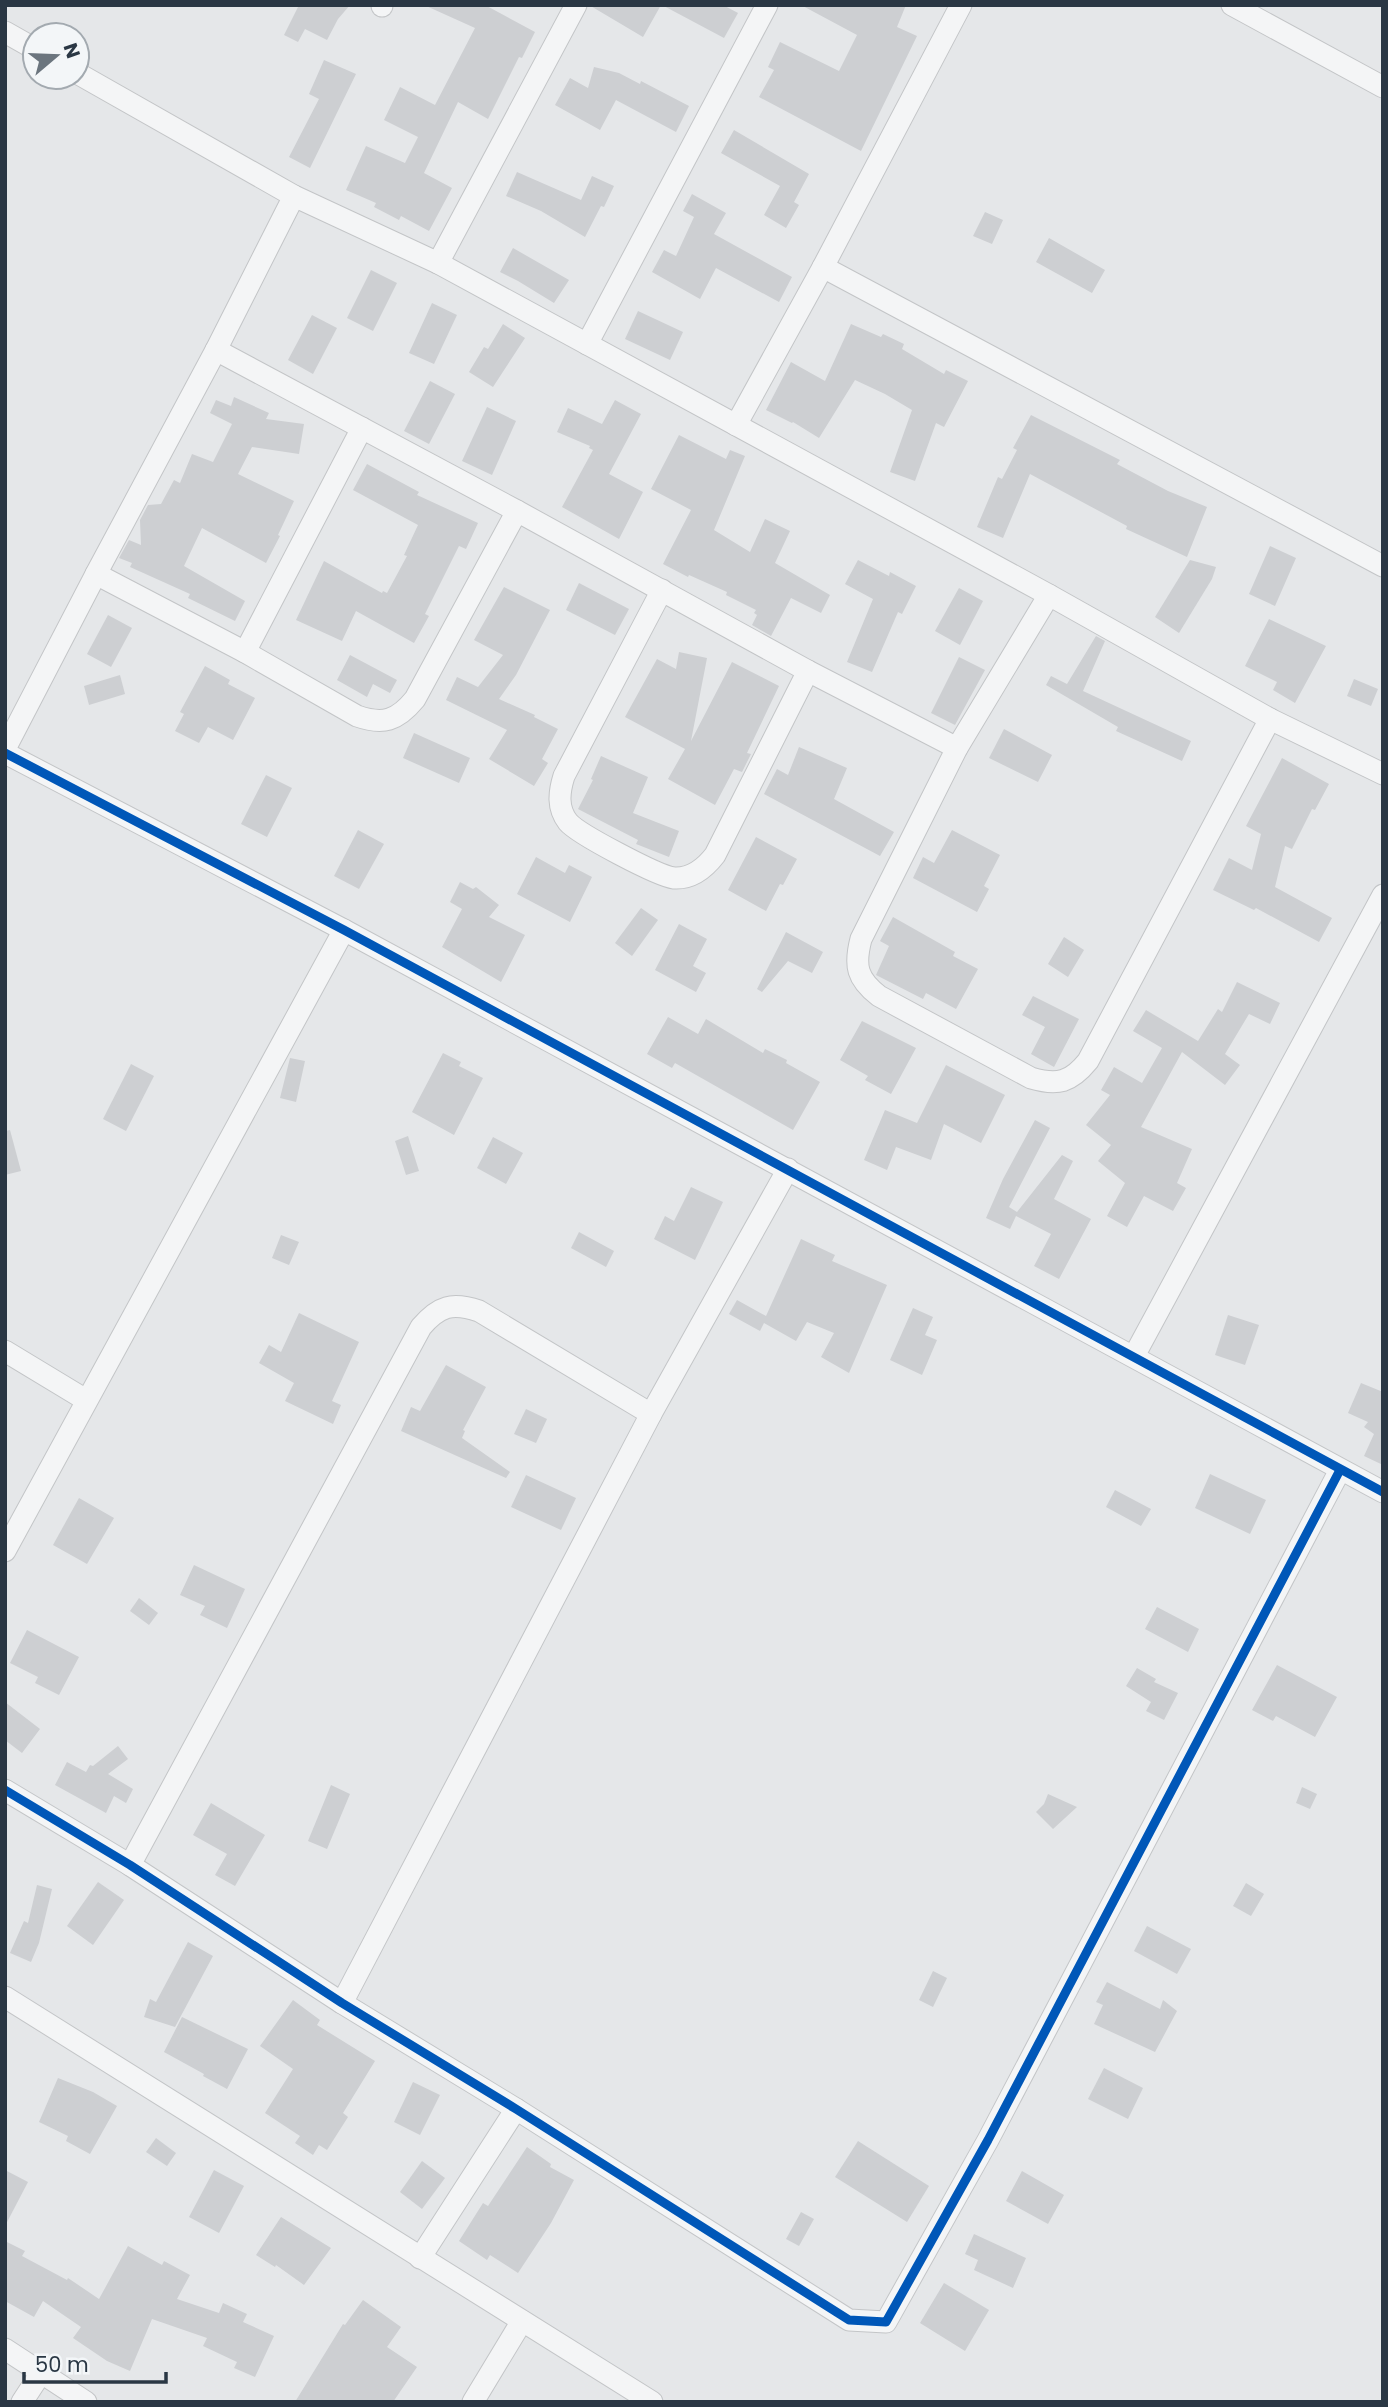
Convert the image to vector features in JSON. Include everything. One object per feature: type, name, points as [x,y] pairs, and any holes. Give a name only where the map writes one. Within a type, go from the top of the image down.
[{"type":"street","points":[[438,262],[576,5]]},
{"type":"street","points":[[587,344],[767,5]]},
{"type":"street","points":[[736,425],[961,5]]},
{"type":"street","points":[[1232,5],[1383,87]]},
{"type":"street","points":[[5,32],[21,41]]},
{"type":"street","points":[[91,81],[294,196],[438,262],[1049,595],[1270,719],[1383,774]]},
{"type":"street","points":[[294,196],[5,751],[344,930],[1383,1492]]},
{"type":"street","points":[[823,267],[1383,566]]},
{"type":"street","points":[[216,349],[808,671],[957,748]]},
{"type":"street","points":[[245,652],[362,428]]},
{"type":"street","points":[[96,574],[245,652],[357,716],[373,721],[389,720],[404,712],[415,699],[517,511]]},
{"type":"street","points":[[662,590],[564,776],[559,792],[561,808],[569,823],[582,834],[658,873],[674,878],[690,876],[705,868],[715,855],[808,671]]},
{"type":"street","points":[[1049,595],[957,748],[860,939],[856,955],[858,971],[866,986],[879,996],[1031,1078],[1047,1083],[1063,1081],[1078,1073],[1088,1060],[1270,719]]},
{"type":"street","points":[[1134,1356],[1383,895]]},
{"type":"street","points":[[5,1551],[344,930]]},
{"type":"street","points":[[342,2003],[651,1414],[788,1169]]},
{"type":"street","points":[[130,1864],[421,1327],[432,1314],[455,1306],[479,1311],[651,1414]]},
{"type":"street","points":[[5,1350],[86,1400]]},
{"type":"street","points":[[5,1790],[130,1864],[342,2003],[516,2109],[849,2320],[886,2322],[988,2140],[1340,1470]]},
{"type":"street","points":[[5,1997],[652,2402]]},
{"type":"street","points":[[420,2258],[516,2109]]},
{"type":"street","points":[[473,2402],[522,2321]]},
{"type":"street","points":[[5,2349],[86,2402]]},
{"type":"street","points":[[22,2402],[41,2373]]},
{"type":"building","points":[[299,5],[350,5],[338,19],[327,40],[305,29],[298,42],[284,35]]},
{"type":"building","points":[[424,5],[485,5],[535,32],[522,58],[519,57],[488,119],[458,102],[424,173],[452,188],[429,231],[401,216],[399,220],[374,207],[376,203],[346,190],[366,146],[405,163],[418,137],[384,120],[400,87],[435,105],[475,28]]},
{"type":"building","points":[[589,5],[661,5],[643,37]]},
{"type":"building","points":[[662,5],[723,5],[738,13],[724,38]]},
{"type":"building","points":[[801,5],[906,5],[897,27],[917,36],[861,151],[759,97],[774,70],[768,67],[780,42],[839,71],[857,35]]},
{"type":"building","points":[[324,60],[356,74],[310,168],[289,157],[319,99],[309,94]]},
{"type":"building","points":[[594,67],[619,73],[640,84],[641,81],[689,106],[676,132],[616,100],[600,130],[555,105],[570,78],[588,88]]},
{"type":"building","points":[[734,130],[809,174],[794,202],[799,205],[786,228],[764,215],[780,186],[721,153]]},
{"type":"building","points":[[517,172],[581,200],[592,176],[614,186],[585,237],[541,211],[506,196]]},
{"type":"building","points":[[692,194],[726,213],[714,234],[792,277],[779,302],[716,268],[700,299],[652,272],[664,250],[676,256],[694,217],[683,211]]},
{"type":"building","points":[[985,212],[1003,220],[992,244],[973,236]]},
{"type":"building","points":[[1049,238],[1105,270],[1092,293],[1036,262]]},
{"type":"building","points":[[513,248],[569,280],[554,303],[500,272]]},
{"type":"building","points":[[371,270],[397,283],[373,331],[347,318]]},
{"type":"building","points":[[432,303],[457,315],[434,364],[409,353]]},
{"type":"building","points":[[638,311],[683,332],[670,360],[625,339]]},
{"type":"building","points":[[312,315],[337,328],[313,374],[288,360]]},
{"type":"building","points":[[503,324],[525,338],[493,387],[469,372],[484,347],[488,349]]},
{"type":"building","points":[[851,324],[904,344],[902,349],[944,374],[946,370],[968,381],[944,427],[936,423],[915,481],[890,472],[912,410],[885,394],[855,380],[819,438],[766,410],[791,362],[825,381]]},
{"type":"building","points":[[430,381],[455,394],[429,444],[404,431]]},
{"type":"building","points":[[234,397],[269,413],[266,419],[304,424],[299,454],[252,447],[238,474],[294,501],[266,563],[202,528],[184,566],[245,601],[235,621],[188,598],[190,594],[130,567],[132,563],[119,558],[129,540],[141,545],[140,520],[148,505],[161,504],[174,480],[180,483],[192,454],[213,462],[232,424],[210,413],[216,400],[231,406]]},
{"type":"building","points":[[615,400],[641,414],[609,474],[643,492],[619,539],[562,507],[593,450],[590,446],[557,432],[568,408],[602,424]]},
{"type":"building","points":[[487,407],[516,421],[492,475],[462,461]]},
{"type":"building","points":[[1031,415],[1120,460],[1117,464],[1168,491],[1207,507],[1187,557],[1126,529],[1127,526],[1030,474],[1003,538],[977,527],[998,477],[1002,479],[1017,450],[1013,448]]},
{"type":"building","points":[[679,435],[726,459],[730,450],[745,456],[714,530],[750,552],[765,519],[790,531],[775,563],[830,595],[821,613],[791,598],[771,636],[752,625],[757,615],[754,613],[756,610],[726,595],[727,592],[663,564],[691,510],[651,489]]},
{"type":"building","points":[[367,464],[419,492],[417,495],[478,523],[466,549],[459,546],[425,614],[429,616],[414,643],[356,611],[342,641],[296,620],[324,561],[382,593],[387,593],[407,556],[404,555],[418,525],[353,490]]},
{"type":"building","points":[[1270,546],[1296,558],[1275,606],[1249,594]]},
{"type":"building","points":[[858,560],[889,576],[890,572],[916,586],[902,614],[898,612],[872,672],[847,662],[873,599],[845,584]]},
{"type":"building","points":[[1190,560],[1216,567],[1212,579],[1179,633],[1155,617]]},
{"type":"building","points":[[579,583],[629,609],[615,635],[566,610]]},
{"type":"building","points":[[504,587],[550,610],[516,675],[499,699],[558,729],[542,759],[548,763],[534,786],[489,759],[507,730],[446,700],[457,677],[478,687],[503,655],[474,640]]},
{"type":"building","points":[[959,588],[983,601],[960,645],[935,631]]},
{"type":"building","points":[[108,615],[132,628],[111,667],[87,654]]},
{"type":"building","points":[[1269,619],[1326,646],[1295,703],[1273,690],[1277,682],[1245,666]]},
{"type":"building","points":[[1096,636],[1105,641],[1083,691],[1191,741],[1182,761],[1116,731],[1118,727],[1046,685],[1051,676],[1067,684]]},
{"type":"building","points":[[679,652],[707,658],[691,741],[732,662],[779,686],[747,753],[751,754],[742,772],[734,769],[715,805],[668,779],[685,749],[625,717],[657,659],[676,669]]},
{"type":"building","points":[[350,655],[397,680],[390,693],[373,684],[367,697],[337,680]]},
{"type":"building","points":[[959,657],[985,670],[955,725],[931,713]]},
{"type":"building","points":[[205,666],[230,680],[228,684],[255,698],[233,740],[208,727],[199,743],[175,731],[184,714],[180,712]]},
{"type":"building","points":[[120,675],[125,694],[89,705],[84,686]]},
{"type":"building","points":[[1354,679],[1378,689],[1371,706],[1347,696]]},
{"type":"building","points":[[1004,729],[1052,755],[1038,782],[989,758]]},
{"type":"building","points":[[414,733],[470,758],[459,783],[403,758]]},
{"type":"building","points":[[799,747],[847,768],[834,799],[894,832],[880,856],[764,794],[777,769],[788,775]]},
{"type":"building","points":[[601,756],[648,777],[633,813],[679,831],[669,857],[636,844],[638,840],[578,809],[593,780],[591,779]]},
{"type":"building","points":[[1282,758],[1329,784],[1315,810],[1312,809],[1292,849],[1285,846],[1275,887],[1332,918],[1319,942],[1256,908],[1254,910],[1213,890],[1229,858],[1252,870],[1261,834],[1246,826]]},
{"type":"building","points":[[266,775],[292,788],[267,837],[241,824]]},
{"type":"building","points":[[358,830],[384,844],[359,889],[334,876]]},
{"type":"building","points":[[952,830],[1000,855],[984,886],[989,889],[977,912],[913,878],[923,857],[934,863]]},
{"type":"building","points":[[756,837],[797,859],[766,911],[728,890]]},
{"type":"building","points":[[536,857],[565,873],[569,865],[592,877],[570,922],[517,894]]},
{"type":"building","points":[[460,882],[473,889],[476,887],[499,905],[489,917],[525,935],[501,982],[442,947],[462,909],[450,902]]},
{"type":"building","points":[[641,908],[658,920],[632,956],[615,943]]},
{"type":"building","points":[[893,917],[955,952],[953,956],[978,969],[956,1009],[926,993],[923,999],[876,975],[889,946],[880,941]]},
{"type":"building","points":[[679,924],[707,939],[693,966],[706,973],[696,992],[655,970]]},
{"type":"building","points":[[786,932],[823,952],[812,973],[788,961],[762,992],[757,989]]},
{"type":"building","points":[[1064,937],[1084,950],[1068,977],[1048,964]]},
{"type":"building","points":[[1237,982],[1280,1003],[1270,1024],[1249,1014],[1225,1054],[1240,1065],[1225,1085],[1182,1052],[1141,1127],[1192,1149],[1177,1183],[1186,1188],[1173,1211],[1144,1196],[1127,1227],[1107,1216],[1125,1183],[1098,1161],[1111,1145],[1086,1125],[1110,1095],[1101,1090],[1114,1067],[1142,1083],[1162,1048],[1133,1031],[1146,1010],[1198,1041],[1218,1009],[1222,1012]]},
{"type":"building","points":[[1033,996],[1079,1019],[1054,1067],[1031,1054],[1045,1027],[1022,1015]]},
{"type":"building","points":[[668,1017],[698,1034],[706,1019],[763,1053],[765,1049],[787,1060],[786,1063],[820,1082],[793,1130],[675,1063],[672,1068],[647,1054]]},
{"type":"building","points":[[862,1021],[916,1048],[891,1094],[865,1080],[868,1076],[840,1060]]},
{"type":"building","points":[[443,1053],[461,1062],[459,1066],[483,1078],[454,1135],[412,1112]]},
{"type":"building","points":[[290,1058],[305,1061],[296,1102],[280,1098]]},
{"type":"building","points":[[131,1064],[154,1076],[126,1131],[103,1119]]},
{"type":"building","points":[[946,1065],[1005,1095],[981,1143],[944,1124],[931,1160],[896,1147],[887,1170],[864,1160],[885,1110],[917,1123]]},
{"type":"building","points":[[1035,1120],[1050,1128],[1009,1207],[1017,1212],[1062,1155],[1073,1161],[1054,1199],[1091,1219],[1059,1279],[1034,1266],[1051,1234],[1016,1216],[1010,1229],[986,1218],[1003,1179]]},
{"type":"building","points":[[10,1130],[21,1171],[5,1175],[5,1131]]},
{"type":"building","points":[[408,1136],[419,1171],[406,1175],[395,1141]]},
{"type":"building","points":[[493,1137],[523,1153],[506,1184],[477,1168]]},
{"type":"building","points":[[691,1187],[723,1202],[695,1260],[654,1239],[665,1216],[674,1221]]},
{"type":"building","points":[[579,1232],[614,1251],[606,1267],[571,1248]]},
{"type":"building","points":[[281,1235],[299,1242],[289,1265],[272,1258]]},
{"type":"building","points":[[801,1239],[835,1255],[832,1261],[887,1285],[849,1373],[821,1357],[834,1333],[807,1322],[796,1341],[764,1323],[760,1331],[729,1314],[737,1300],[766,1316]]},
{"type":"building","points":[[913,1308],[933,1317],[925,1335],[937,1340],[922,1375],[890,1360]]},
{"type":"building","points":[[299,1313],[359,1342],[332,1401],[341,1405],[333,1424],[285,1401],[294,1383],[259,1363],[269,1345],[281,1352]]},
{"type":"building","points":[[1228,1315],[1259,1325],[1245,1365],[1215,1355]]},
{"type":"building","points":[[446,1365],[486,1387],[463,1430],[465,1431],[462,1438],[510,1472],[506,1478],[401,1431],[411,1407],[420,1411]]},
{"type":"building","points":[[1361,1383],[1383,1392],[1383,1465],[1364,1456],[1374,1434],[1364,1427],[1368,1422],[1348,1413]]},
{"type":"building","points":[[526,1409],[547,1419],[536,1443],[514,1434]]},
{"type":"building","points":[[1210,1474],[1266,1500],[1250,1534],[1195,1508]]},
{"type":"building","points":[[526,1475],[576,1498],[561,1530],[511,1507]]},
{"type":"building","points":[[1115,1490],[1151,1509],[1141,1526],[1106,1507]]},
{"type":"building","points":[[79,1498],[114,1518],[87,1564],[53,1545]]},
{"type":"building","points":[[194,1565],[245,1589],[227,1628],[200,1615],[205,1606],[180,1595]]},
{"type":"building","points":[[139,1598],[158,1613],[149,1625],[130,1611]]},
{"type":"building","points":[[1157,1607],[1199,1629],[1188,1652],[1145,1629]]},
{"type":"building","points":[[27,1630],[79,1657],[59,1695],[35,1683],[38,1677],[10,1663]]},
{"type":"building","points":[[1277,1665],[1337,1697],[1315,1737],[1276,1716],[1273,1721],[1252,1710]]},
{"type":"building","points":[[1137,1668],[1156,1679],[1154,1682],[1178,1693],[1164,1720],[1146,1711],[1151,1702],[1126,1686]]},
{"type":"building","points":[[5,1702],[40,1729],[22,1753],[5,1740]]},
{"type":"building","points":[[118,1746],[128,1759],[108,1774],[133,1789],[126,1803],[114,1796],[106,1813],[55,1785],[67,1762],[86,1772],[90,1765],[93,1766]]},
{"type":"building","points":[[331,1785],[350,1794],[327,1849],[308,1841]]},
{"type":"building","points":[[1302,1787],[1317,1794],[1310,1809],[1296,1803]]},
{"type":"building","points":[[1048,1794],[1077,1807],[1053,1829],[1036,1812],[1044,1804]]},
{"type":"building","points":[[211,1803],[265,1835],[235,1886],[215,1875],[227,1854],[193,1835]]},
{"type":"building","points":[[98,1882],[124,1900],[93,1945],[67,1926]]},
{"type":"building","points":[[1246,1883],[1264,1894],[1251,1916],[1233,1906]]},
{"type":"building","points":[[37,1885],[52,1889],[39,1943],[31,1962],[10,1953],[24,1921],[28,1923]]},
{"type":"building","points":[[1147,1926],[1191,1949],[1177,1974],[1134,1951]]},
{"type":"building","points":[[188,1942],[213,1956],[175,2027],[144,2017],[150,1999],[156,2002]]},
{"type":"building","points":[[933,1971],[947,1978],[933,2007],[919,2000]]},
{"type":"building","points":[[1107,1982],[1160,2009],[1163,2000],[1177,2011],[1155,2052],[1094,2024],[1103,2005],[1096,2002]]},
{"type":"building","points":[[293,2000],[320,2020],[317,2025],[375,2061],[343,2113],[348,2117],[327,2150],[319,2145],[313,2155],[295,2143],[300,2136],[265,2113],[293,2069],[260,2046]]},
{"type":"building","points":[[182,2017],[248,2049],[227,2089],[164,2052]]},
{"type":"building","points":[[1104,2068],[1143,2088],[1128,2119],[1088,2099]]},
{"type":"building","points":[[58,2078],[93,2092],[117,2106],[90,2154],[66,2141],[68,2136],[39,2122]]},
{"type":"building","points":[[413,2082],[440,2095],[420,2135],[394,2122]]},
{"type":"building","points":[[156,2138],[176,2153],[167,2166],[146,2152]]},
{"type":"building","points":[[858,2141],[929,2186],[907,2222],[835,2177]]},
{"type":"building","points":[[527,2147],[551,2164],[550,2167],[574,2180],[551,2223],[518,2273],[490,2255],[487,2260],[459,2241],[483,2203],[488,2206]]},
{"type":"building","points":[[422,2161],[445,2178],[422,2209],[400,2192]]},
{"type":"building","points":[[5,2170],[28,2182],[5,2226]]},
{"type":"building","points":[[214,2170],[244,2186],[219,2233],[189,2217]]},
{"type":"building","points":[[1022,2171],[1064,2195],[1048,2224],[1006,2201]]},
{"type":"building","points":[[801,2212],[814,2219],[799,2246],[786,2239]]},
{"type":"building","points":[[281,2217],[331,2248],[304,2285],[276,2265],[275,2267],[256,2255]]},
{"type":"building","points":[[974,2234],[1026,2258],[1013,2288],[974,2270],[978,2260],[965,2254]]},
{"type":"building","points":[[5,2241],[25,2251],[22,2256],[67,2280],[68,2278],[99,2299],[128,2246],[162,2265],[164,2261],[190,2275],[177,2299],[219,2313],[223,2303],[247,2314],[243,2322],[274,2336],[255,2377],[234,2368],[237,2362],[203,2346],[207,2338],[152,2319],[130,2371],[107,2361],[73,2338],[81,2327],[43,2301],[34,2317],[5,2301]]},
{"type":"building","points":[[944,2283],[989,2310],[965,2351],[920,2323]]},
{"type":"building","points":[[363,2300],[401,2327],[387,2347],[417,2367],[393,2402],[295,2402],[343,2324],[345,2325]]},
{"type":"cycle path","points":[[5,753],[344,930],[1383,1492]]},
{"type":"cycle path","points":[[5,1790],[130,1865],[342,2003],[516,2109],[849,2320],[886,2322],[988,2140],[1340,1470]]}]
